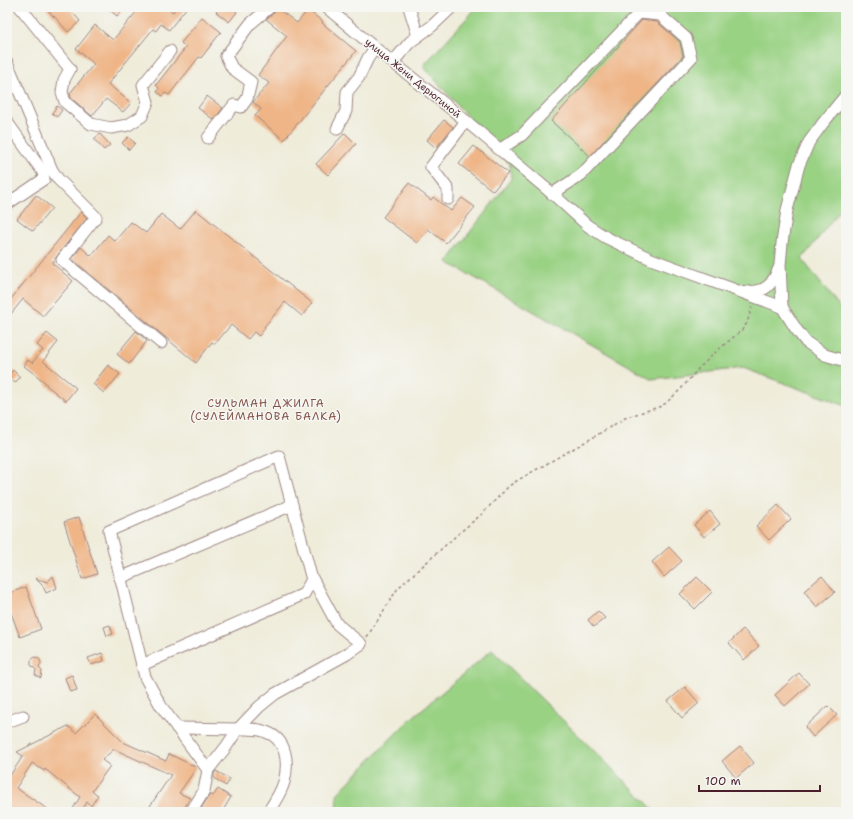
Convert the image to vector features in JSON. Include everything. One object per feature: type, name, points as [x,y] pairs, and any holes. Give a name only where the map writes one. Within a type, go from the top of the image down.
[{"type":"street","points":[[20,7],[70,69],[64,80],[62,92],[65,102],[91,124],[111,128],[128,126],[142,116],[148,102],[144,85],[170,50]]},
{"type":"street","points":[[208,138],[234,105],[241,107],[247,99],[251,82],[232,68],[226,56],[250,24],[270,7]]},
{"type":"street","name":"улица Жени Дерюгиной","points":[[326,7],[466,121],[588,226],[607,238],[651,259],[782,307]]},
{"type":"street","points":[[409,7],[418,36]]},
{"type":"street","points":[[393,62],[410,42],[432,26],[452,7]]},
{"type":"street","points":[[499,150],[522,135],[639,13],[660,15],[686,38],[691,58],[581,175],[552,194]]},
{"type":"street","points":[[337,130],[346,111],[347,92],[359,77],[368,58],[375,48]]},
{"type":"street","points":[[8,65],[52,170],[58,179],[96,217],[62,260],[161,343]]},
{"type":"street","points":[[846,95],[822,124],[810,142],[799,165],[787,210],[780,265],[782,307],[796,329],[806,342],[825,355],[842,360],[846,359]]},
{"type":"street","points":[[448,199],[448,189],[431,167],[466,121]]},
{"type":"street","points":[[7,122],[43,172],[44,179],[7,204]]},
{"type":"street","points":[[743,292],[755,292],[766,288],[774,279],[780,265]]},
{"type":"street","points":[[191,812],[204,791],[208,770],[238,729],[259,707],[275,694],[347,654],[361,644],[337,624],[312,579],[279,456],[109,531],[145,677],[161,706],[208,770]]},
{"type":"street","points":[[120,578],[292,505]]},
{"type":"street","points":[[142,665],[304,594],[312,579]]},
{"type":"street","points":[[7,722],[23,716]]},
{"type":"street","points":[[177,728],[260,730],[275,736],[285,750],[286,770],[284,783],[268,812]]},
{"type":"path","points":[[361,644],[398,588],[482,514],[509,486],[626,418],[659,407],[682,389],[699,368],[742,330],[747,323],[755,297]]},
{"type":"green space","points":[[477,7],[846,7],[846,202],[802,259],[846,316],[846,406],[743,368],[652,379],[447,262],[511,179],[510,165],[423,66]]},
{"type":"green space","points":[[492,650],[656,812],[338,812],[337,794],[407,722]]},
{"type":"building","points":[[45,7],[68,7],[80,21],[68,32]]},
{"type":"building","points":[[106,7],[125,7],[117,16]]},
{"type":"building","points":[[131,7],[166,7],[173,12],[177,7],[187,7],[169,30],[161,24],[156,31],[153,29],[108,84],[131,103],[123,112],[106,99],[92,116],[71,98],[70,93],[94,64],[76,49],[95,25],[113,40],[137,11]]},
{"type":"building","points":[[220,7],[231,7],[237,12],[229,22],[216,12]]},
{"type":"building","points":[[277,8],[297,23],[308,10],[356,51],[284,140],[255,116],[261,109],[253,102],[269,83],[258,75],[287,36],[266,19],[275,12]]},
{"type":"building","points":[[202,17],[221,32],[169,95],[165,93],[163,96],[157,92],[159,88],[156,85],[186,47],[181,43]]},
{"type":"building","points":[[642,20],[657,22],[680,42],[683,56],[590,156],[551,121]]},
{"type":"building","points":[[207,96],[223,108],[214,120],[198,108]]},
{"type":"building","points":[[57,106],[62,110],[57,117],[52,113]]},
{"type":"building","points":[[444,120],[453,127],[436,148],[427,140]]},
{"type":"building","points":[[345,133],[356,144],[328,175],[316,164]]},
{"type":"building","points":[[100,134],[110,145],[104,150],[94,139]]},
{"type":"building","points":[[128,137],[135,143],[129,150],[122,143]]},
{"type":"building","points":[[474,146],[508,173],[493,191],[459,164]]},
{"type":"building","points":[[409,183],[431,200],[433,197],[451,211],[462,198],[475,207],[446,243],[428,229],[417,243],[383,217]]},
{"type":"building","points":[[36,195],[52,208],[33,231],[17,219]]},
{"type":"building","points":[[196,210],[312,303],[302,316],[285,302],[264,327],[265,328],[259,336],[254,332],[248,339],[231,325],[215,344],[212,342],[196,363],[72,259],[81,247],[91,256],[108,235],[115,241],[131,222],[146,233],[161,214],[180,229]]},
{"type":"building","points":[[81,212],[87,218],[52,263],[73,281],[43,316],[23,299],[7,319],[7,304]]},
{"type":"building","points":[[136,331],[147,341],[129,364],[117,354]]},
{"type":"building","points":[[47,333],[58,342],[43,361],[76,388],[66,401],[24,366],[28,360],[32,363],[43,350],[37,345]]},
{"type":"building","points":[[108,365],[120,374],[104,393],[93,384]]},
{"type":"building","points":[[13,370],[20,377],[15,383],[8,376]]},
{"type":"building","points":[[778,505],[791,519],[769,540],[756,526]]},
{"type":"building","points":[[710,511],[720,524],[704,537],[694,525]]},
{"type":"building","points":[[79,517],[97,574],[82,579],[64,522]]},
{"type":"building","points":[[669,547],[682,561],[664,577],[652,562]]},
{"type":"building","points":[[53,576],[57,588],[46,593],[43,586],[35,578],[47,582]]},
{"type":"building","points":[[822,576],[835,592],[817,607],[804,591]]},
{"type":"building","points":[[697,577],[712,592],[695,609],[680,594]]},
{"type":"building","points":[[26,587],[41,629],[20,637],[7,602],[7,594]]},
{"type":"building","points":[[598,611],[605,618],[594,627],[588,620]]},
{"type":"building","points":[[110,625],[113,634],[107,636],[104,627]]},
{"type":"building","points":[[743,629],[759,646],[744,660],[729,643]]},
{"type":"building","points":[[102,653],[104,661],[91,665],[88,658]]},
{"type":"building","points":[[35,657],[40,660],[41,663],[39,668],[42,671],[41,678],[35,675],[36,670],[31,665],[31,660]]},
{"type":"building","points":[[799,673],[809,684],[785,706],[775,695]]},
{"type":"building","points":[[72,675],[77,690],[70,692],[65,678]]},
{"type":"building","points":[[685,687],[699,703],[682,718],[668,701]]},
{"type":"building","points":[[828,706],[837,715],[813,737],[805,727]]},
{"type":"building","points":[[95,714],[123,742],[166,761],[169,754],[196,767],[179,793],[190,798],[182,812],[146,812],[171,775],[114,749],[102,760],[110,766],[92,791],[98,795],[91,806],[87,802],[81,812],[71,812],[80,797],[45,769],[44,771],[32,763],[16,788],[52,812],[7,812],[7,780],[23,756],[17,752],[68,726],[76,733]]},
{"type":"building","points":[[740,746],[754,763],[736,778],[722,761]]},
{"type":"building","points":[[216,771],[230,779],[226,786],[214,778],[214,773]]},
{"type":"building","points":[[218,789],[231,797],[222,812],[199,812],[210,794],[213,796]]},
{"type":"district","name":"СУЛЬМАН ДЖИЛГА (СУЛЕЙМАНОВА БАЛКА)","points":[[266,409]]}]
